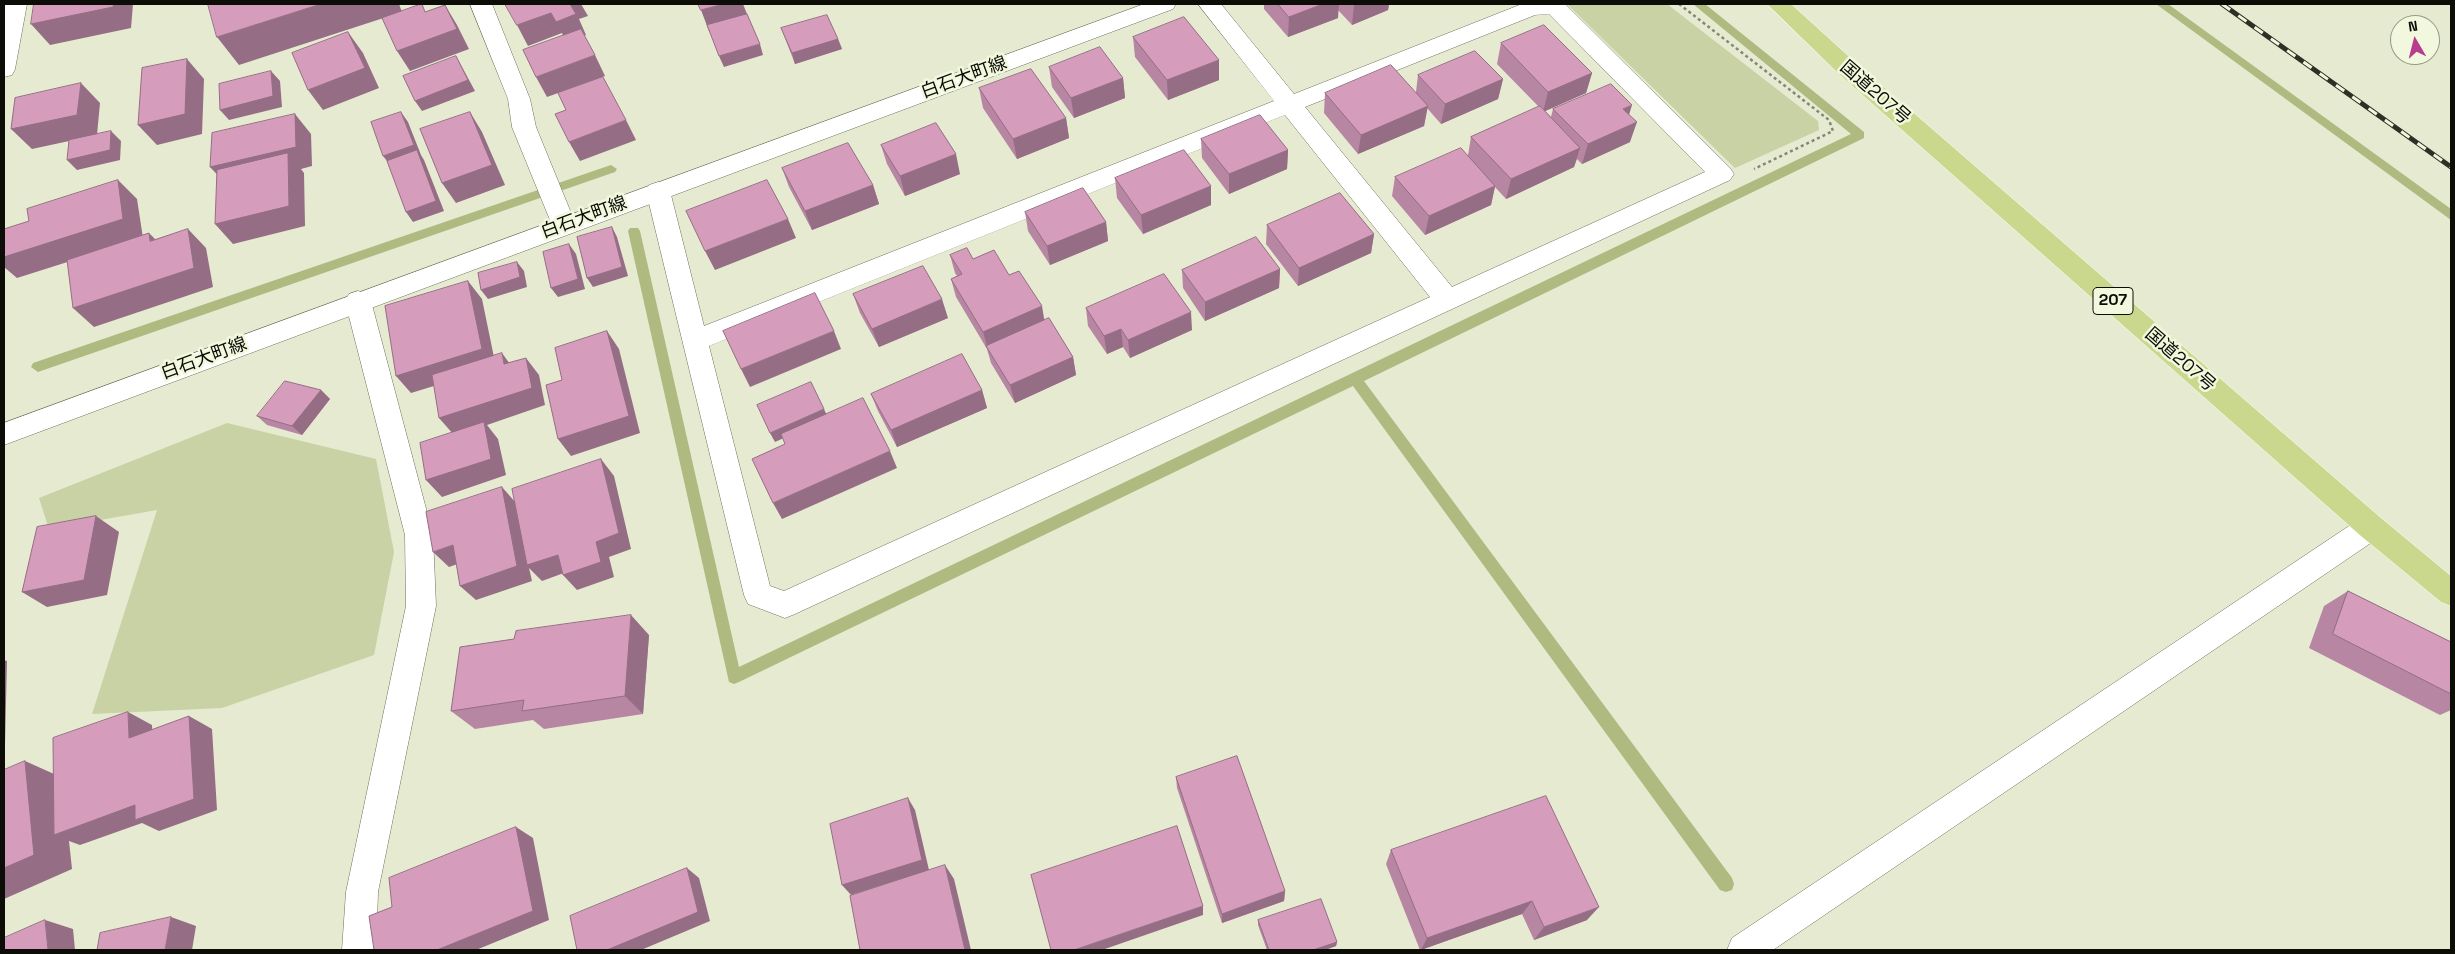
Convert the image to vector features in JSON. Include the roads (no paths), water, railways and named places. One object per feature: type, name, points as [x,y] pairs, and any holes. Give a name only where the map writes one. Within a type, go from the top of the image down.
[{"type":"highway","name":"国道207号","points":[[1778,4],[1855,76],[2371,527],[2451,593]]},
{"type":"street","points":[[481,4],[519,99],[524,127],[564,225]]},
{"type":"street","name":"白石大町線","points":[[4,434],[358,301],[1165,4]]},
{"type":"street","points":[[1209,4],[1448,301]]},
{"type":"street","points":[[658,190],[758,595],[785,605],[1722,174],[1554,6],[1532,8],[696,340]]},
{"type":"street","points":[[4,69],[15,12]]},
{"type":"street","points":[[358,301],[419,535],[421,606],[362,892],[359,950]]},
{"type":"street","points":[[1744,950],[2371,527]]},
{"type":"waterway","points":[[1355,379],[1860,135],[1698,4]]},
{"type":"waterway","points":[[2161,4],[2451,215]]},
{"type":"waterway","points":[[38,367],[611,169]]},
{"type":"waterway","points":[[634,231],[734,677],[1355,379]]},
{"type":"waterway","points":[[1355,379],[1726,884]]},
{"type":"railway","points":[[2222,4],[2451,167]]}]
